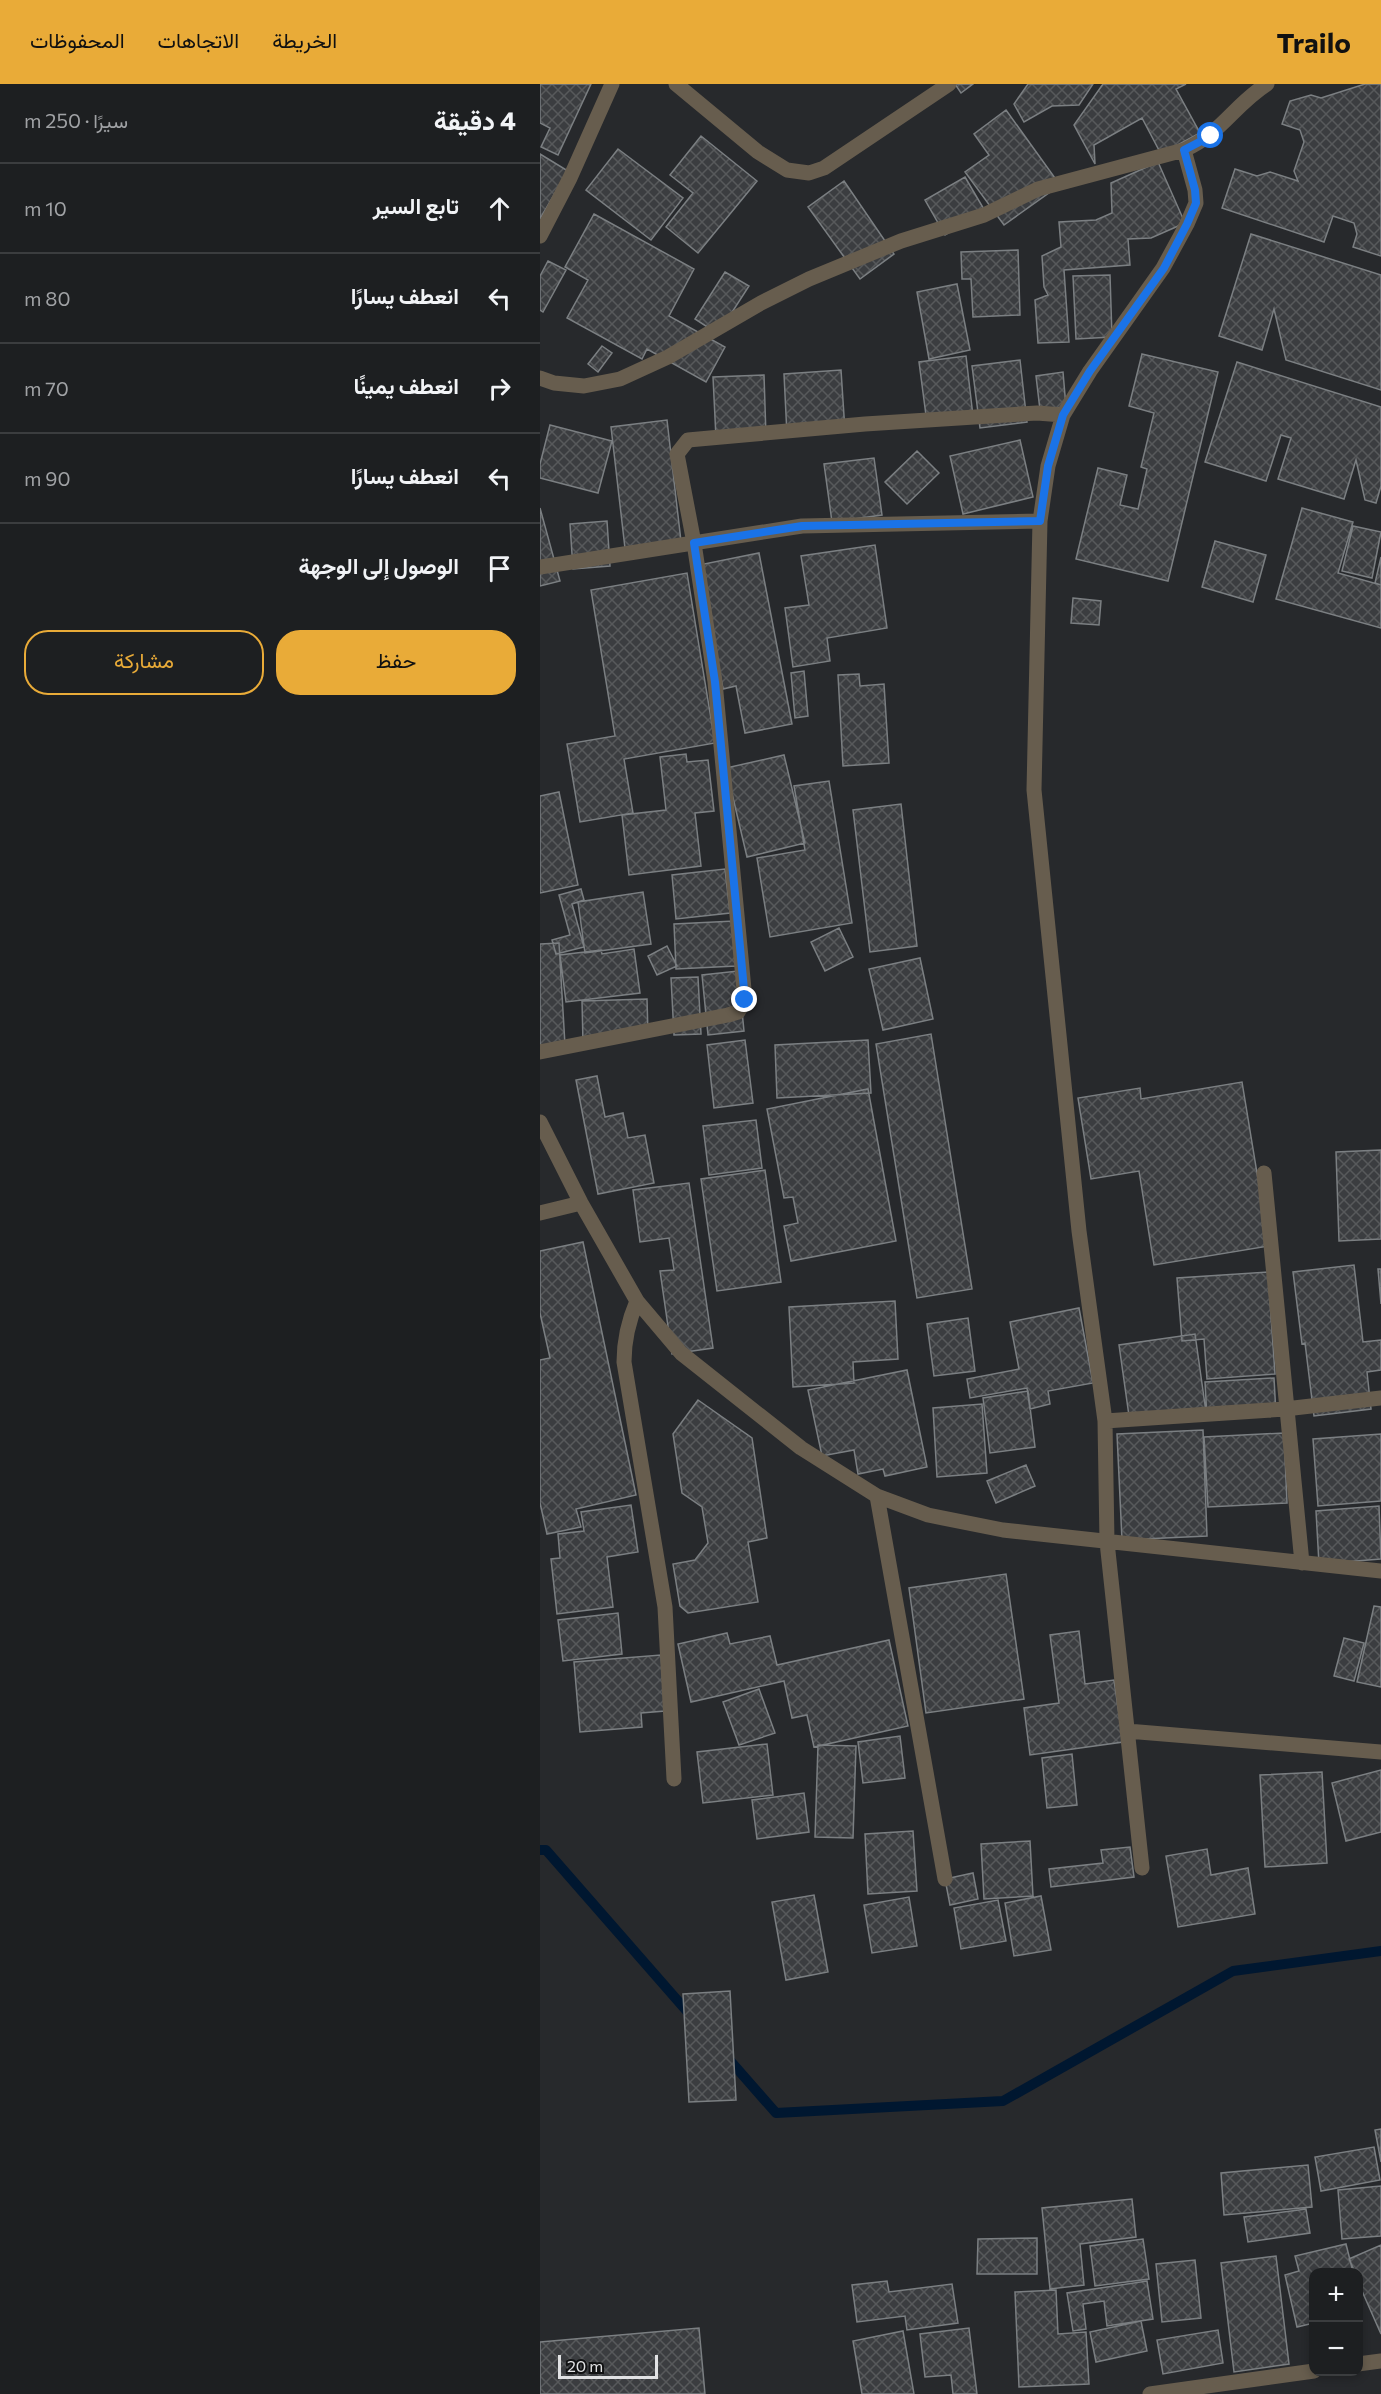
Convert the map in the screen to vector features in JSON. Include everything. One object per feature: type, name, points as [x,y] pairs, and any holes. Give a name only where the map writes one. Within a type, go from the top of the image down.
[{"type":"street","points":[[540,236],[570,178],[612,84]]},
{"type":"street","points":[[676,84],[758,152],[787,170],[809,173],[824,168],[949,84]]},
{"type":"street","points":[[540,378],[554,383],[584,386],[620,379],[668,357],[761,303],[901,241],[984,215],[1038,189],[1184,150],[1211,136],[1247,97],[1267,84]]},
{"type":"street","points":[[1142,1868],[1107,1542],[1106,1421],[1079,1231],[1034,790],[1040,521],[1048,466],[1063,415],[1090,371],[1164,268],[1196,203],[1195,190],[1184,150]]},
{"type":"street","points":[[540,1052],[728,1015],[738,1012],[745,1000],[715,682],[694,543],[677,454],[688,440],[1037,413],[1063,415]]},
{"type":"street","points":[[540,567],[802,526],[1040,521]]},
{"type":"street","points":[[540,1122],[581,1203],[637,1301],[681,1353],[742,1404],[801,1448],[877,1496],[928,1515],[1003,1530],[1381,1571]]},
{"type":"street","points":[[1264,1173],[1285,1409],[1302,1563]]},
{"type":"street","points":[[540,1213],[581,1203]]},
{"type":"street","points":[[637,1301],[627,1330],[624,1362],[665,1607],[674,1779]]},
{"type":"street","points":[[1106,1421],[1285,1409],[1381,1398]]},
{"type":"street","points":[[877,1496],[945,1878]]},
{"type":"street","points":[[1127,1731],[1381,1752]]},
{"type":"street","points":[[1363,2363],[1381,2361]]},
{"type":"street","points":[[1150,2394],[1309,2371]]},
{"type":"building","points":[[540,84],[591,84],[558,155],[541,147],[550,128],[540,123]]},
{"type":"building","points":[[955,84],[973,84],[961,93]]},
{"type":"building","points":[[1028,84],[1093,84],[1079,105],[1052,106],[1024,122],[1014,104]]},
{"type":"building","points":[[1103,84],[1186,84],[1176,89],[1200,133],[1161,154],[1142,118],[1094,145],[1095,164],[1074,125]]},
{"type":"building","points":[[1365,84],[1381,84],[1381,256],[1353,247],[1357,234],[1354,223],[1333,216],[1324,242],[1222,208],[1235,169],[1257,176],[1270,172],[1298,181],[1294,171],[1304,142],[1300,130],[1282,124],[1290,101],[1311,95],[1321,98]]},
{"type":"building","points":[[1006,110],[1060,185],[1004,225],[965,172],[989,155],[974,134]]},
{"type":"building","points":[[701,136],[757,181],[698,253],[666,227],[693,193],[670,175]]},
{"type":"building","points":[[618,149],[683,198],[651,240],[586,190]]},
{"type":"building","points":[[540,154],[568,171],[540,219]]},
{"type":"building","points":[[1158,162],[1185,223],[1151,238],[1128,239],[1130,265],[1064,270],[1069,342],[1038,343],[1035,300],[1048,295],[1044,287],[1042,256],[1061,247],[1059,222],[1096,220],[1112,213],[1111,183]]},
{"type":"building","points":[[965,177],[985,211],[945,235],[925,200]]},
{"type":"building","points":[[844,181],[894,254],[860,279],[808,207]]},
{"type":"building","points":[[594,214],[694,269],[669,316],[725,347],[706,382],[647,349],[642,359],[567,318],[588,280],[565,267]]},
{"type":"building","points":[[1251,234],[1381,275],[1381,390],[1286,360],[1274,309],[1262,350],[1219,336]]},
{"type":"building","points":[[1018,250],[1020,315],[973,317],[971,279],[962,279],[961,252]]},
{"type":"building","points":[[548,261],[566,270],[543,312],[540,310],[540,276]]},
{"type":"building","points":[[725,272],[749,286],[718,334],[695,319]]},
{"type":"building","points":[[1110,275],[1112,337],[1076,339],[1073,276]]},
{"type":"building","points":[[957,284],[970,350],[929,359],[917,292]]},
{"type":"building","points":[[602,346],[612,353],[598,372],[588,364]]},
{"type":"building","points":[[1142,354],[1218,372],[1168,581],[1076,559],[1098,468],[1127,475],[1120,505],[1138,509],[1147,469],[1141,467],[1154,413],[1129,406]]},
{"type":"building","points":[[966,356],[973,416],[927,423],[919,362]]},
{"type":"building","points":[[1020,360],[1027,422],[980,428],[972,366]]},
{"type":"building","points":[[1237,362],[1381,407],[1381,486],[1376,503],[1365,500],[1356,460],[1344,499],[1278,479],[1291,438],[1281,435],[1266,481],[1205,462]]},
{"type":"building","points":[[841,370],[845,431],[787,435],[784,374]]},
{"type":"building","points":[[1063,372],[1066,407],[1040,410],[1036,376]]},
{"type":"building","points":[[764,375],[766,436],[716,438],[713,377]]},
{"type":"building","points":[[667,420],[682,550],[626,557],[611,427]]},
{"type":"building","points":[[550,425],[612,441],[598,493],[540,478],[540,464]]},
{"type":"building","points":[[1020,440],[1033,497],[963,514],[950,456]]},
{"type":"building","points":[[917,451],[939,473],[907,504],[885,482]]},
{"type":"building","points":[[874,458],[882,515],[832,522],[824,464]]},
{"type":"building","points":[[540,508],[560,581],[540,586]]},
{"type":"building","points":[[1302,508],[1353,522],[1338,573],[1381,585],[1381,628],[1276,599]]},
{"type":"building","points":[[607,521],[610,566],[573,569],[570,524]]},
{"type":"building","points":[[1353,526],[1381,532],[1372,578],[1342,571]]},
{"type":"building","points":[[1215,541],[1266,555],[1253,602],[1202,587]]},
{"type":"building","points":[[875,545],[887,628],[827,638],[830,661],[793,667],[785,608],[809,605],[801,556]]},
{"type":"building","points":[[759,553],[792,724],[745,733],[736,686],[723,689],[699,565]]},
{"type":"building","points":[[1381,557],[1381,585],[1375,583]]},
{"type":"building","points":[[687,573],[715,743],[624,759],[633,813],[580,822],[567,744],[615,736],[591,590]]},
{"type":"building","points":[[1073,598],[1101,601],[1099,625],[1071,623]]},
{"type":"building","points":[[804,671],[808,716],[795,718],[791,673]]},
{"type":"building","points":[[859,674],[860,686],[884,684],[889,763],[843,766],[838,675]]},
{"type":"building","points":[[686,754],[687,762],[708,760],[714,811],[695,813],[701,866],[629,875],[622,815],[666,810],[660,757]]},
{"type":"building","points":[[784,755],[805,843],[747,857],[726,768]]},
{"type":"building","points":[[829,781],[852,923],[770,937],[757,858],[805,850],[794,786]]},
{"type":"building","points":[[559,792],[578,885],[540,893],[540,796]]},
{"type":"building","points":[[901,804],[917,946],[870,952],[853,810]]},
{"type":"building","points":[[725,869],[730,913],[676,919],[672,875]]},
{"type":"building","points":[[581,889],[584,900],[572,904],[584,947],[556,954],[552,940],[570,935],[559,895]]},
{"type":"building","points":[[643,892],[651,944],[585,953],[578,902]]},
{"type":"building","points":[[734,921],[736,966],[676,969],[674,924]]},
{"type":"building","points":[[839,928],[853,957],[825,971],[811,942]]},
{"type":"building","points":[[559,943],[565,1045],[540,1047],[540,944]]},
{"type":"building","points":[[667,946],[677,966],[657,975],[648,956]]},
{"type":"building","points":[[634,949],[640,993],[566,1002],[560,955],[601,950],[602,954]]},
{"type":"building","points":[[920,958],[933,1019],[883,1030],[869,969]]},
{"type":"building","points":[[738,971],[744,1031],[708,1035],[702,975]]},
{"type":"building","points":[[698,977],[701,1034],[674,1035],[671,978]]},
{"type":"building","points":[[647,999],[648,1034],[583,1043],[582,1001]]},
{"type":"building","points":[[931,1034],[972,1289],[917,1298],[876,1044]]},
{"type":"building","points":[[745,1040],[753,1103],[714,1108],[707,1045]]},
{"type":"building","points":[[868,1040],[871,1093],[777,1098],[775,1045]]},
{"type":"building","points":[[597,1076],[605,1117],[623,1113],[628,1138],[645,1135],[654,1183],[598,1194],[576,1080]]},
{"type":"building","points":[[1242,1082],[1269,1246],[1154,1265],[1139,1171],[1091,1179],[1078,1098],[1140,1088],[1141,1099]]},
{"type":"building","points":[[868,1089],[896,1241],[791,1261],[784,1226],[798,1223],[793,1197],[784,1198],[767,1109]]},
{"type":"building","points":[[756,1120],[762,1168],[709,1175],[703,1126]]},
{"type":"building","points":[[1381,1150],[1381,1239],[1339,1241],[1336,1152]]},
{"type":"building","points":[[765,1170],[781,1282],[717,1291],[701,1179]]},
{"type":"building","points":[[689,1183],[713,1348],[672,1354],[660,1271],[674,1270],[669,1238],[640,1242],[633,1190]]},
{"type":"building","points":[[583,1242],[636,1495],[576,1509],[581,1527],[547,1534],[540,1503],[540,1360],[550,1358],[540,1313],[540,1251]]},
{"type":"building","points":[[1354,1265],[1363,1342],[1381,1340],[1381,1370],[1367,1372],[1371,1409],[1314,1416],[1293,1272]]},
{"type":"building","points":[[1378,1269],[1381,1269],[1381,1304]]},
{"type":"building","points":[[1268,1272],[1275,1374],[1207,1379],[1204,1339],[1182,1341],[1177,1278]]},
{"type":"building","points":[[895,1301],[898,1359],[853,1362],[854,1383],[793,1387],[789,1307]]},
{"type":"building","points":[[1079,1308],[1093,1383],[1048,1391],[1050,1404],[1030,1409],[1027,1388],[970,1398],[967,1379],[1019,1369],[1010,1322]]},
{"type":"building","points":[[968,1318],[975,1371],[934,1376],[927,1324]]},
{"type":"building","points":[[1195,1334],[1206,1412],[1130,1423],[1119,1345]]},
{"type":"building","points":[[907,1370],[927,1467],[885,1476],[883,1469],[858,1474],[854,1450],[822,1456],[808,1390]]},
{"type":"building","points":[[1274,1378],[1276,1414],[1207,1418],[1205,1382]]},
{"type":"building","points":[[1028,1391],[1035,1447],[990,1453],[983,1398]]},
{"type":"building","points":[[698,1400],[752,1438],[767,1538],[748,1542],[758,1602],[688,1613],[680,1606],[673,1564],[695,1560],[708,1543],[702,1507],[682,1493],[673,1434]]},
{"type":"building","points":[[982,1404],[987,1473],[937,1477],[933,1408]]},
{"type":"building","points":[[1203,1430],[1207,1536],[1122,1540],[1117,1434]]},
{"type":"building","points":[[1284,1433],[1287,1503],[1208,1507],[1204,1437]]},
{"type":"building","points":[[1381,1434],[1381,1501],[1318,1506],[1313,1439]]},
{"type":"building","points":[[1026,1465],[1035,1486],[996,1503],[987,1481]]},
{"type":"building","points":[[631,1505],[638,1552],[607,1557],[613,1607],[557,1614],[551,1559],[560,1558],[558,1534],[584,1531],[581,1512]]},
{"type":"building","points":[[1379,1506],[1381,1559],[1319,1564],[1316,1511]]},
{"type":"building","points":[[1006,1574],[1024,1699],[926,1713],[909,1588]]},
{"type":"building","points":[[1374,1606],[1381,1607],[1381,1687],[1357,1682]]},
{"type":"building","points":[[618,1613],[622,1654],[563,1661],[558,1620]]},
{"type":"building","points":[[1079,1631],[1085,1684],[1114,1680],[1123,1742],[1030,1755],[1024,1708],[1059,1703],[1050,1635]]},
{"type":"building","points":[[727,1633],[730,1644],[770,1636],[777,1665],[889,1640],[908,1726],[814,1747],[807,1715],[792,1718],[784,1681],[691,1702],[678,1644]]},
{"type":"building","points":[[1344,1638],[1364,1643],[1354,1681],[1334,1676]]},
{"type":"building","points":[[661,1655],[665,1711],[641,1713],[642,1727],[580,1732],[574,1662]]},
{"type":"building","points":[[759,1689],[775,1733],[739,1745],[723,1702]]},
{"type":"building","points":[[900,1736],[905,1778],[863,1783],[858,1742]]},
{"type":"building","points":[[767,1744],[773,1795],[703,1803],[697,1752]]},
{"type":"building","points":[[818,1745],[856,1746],[853,1838],[815,1837]]},
{"type":"building","points":[[1072,1754],[1077,1805],[1047,1808],[1042,1758]]},
{"type":"building","points":[[1381,1770],[1381,1832],[1346,1841],[1332,1783]]},
{"type":"building","points":[[1322,1772],[1327,1863],[1265,1867],[1260,1775]]},
{"type":"building","points":[[804,1793],[809,1832],[757,1839],[752,1800]]},
{"type":"building","points":[[913,1831],[917,1891],[868,1894],[865,1834]]},
{"type":"building","points":[[1030,1841],[1033,1896],[984,1899],[981,1844]]},
{"type":"building","points":[[1130,1847],[1134,1877],[1051,1887],[1049,1869],[1103,1863],[1101,1850]]},
{"type":"building","points":[[1207,1849],[1211,1875],[1248,1868],[1255,1914],[1178,1927],[1166,1856]]},
{"type":"building","points":[[973,1873],[978,1899],[950,1905],[945,1879]]},
{"type":"building","points":[[814,1895],[828,1972],[786,1980],[772,1902]]},
{"type":"building","points":[[1041,1896],[1051,1950],[1014,1956],[1005,1903]]},
{"type":"building","points":[[909,1897],[917,1946],[872,1953],[864,1905]]},
{"type":"building","points":[[998,1900],[1006,1941],[961,1949],[954,1908]]},
{"type":"building","points":[[730,1991],[736,2100],[689,2102],[683,1994]]},
{"type":"building","points":[[1381,2129],[1381,2162],[1375,2130]]},
{"type":"building","points":[[1374,2147],[1380,2180],[1321,2191],[1315,2157]]},
{"type":"building","points":[[1308,2165],[1312,2207],[1224,2215],[1221,2173]]},
{"type":"building","points":[[1381,2186],[1381,2236],[1342,2239],[1338,2190]]},
{"type":"building","points":[[1132,2199],[1136,2237],[1080,2244],[1084,2285],[1050,2289],[1042,2208]]},
{"type":"building","points":[[1306,2209],[1310,2233],[1248,2242],[1244,2217]]},
{"type":"building","points":[[1037,2238],[1037,2274],[977,2274],[978,2239]]},
{"type":"building","points":[[1143,2239],[1149,2279],[1095,2286],[1090,2246]]},
{"type":"building","points":[[1346,2244],[1352,2268],[1309,2268],[1309,2324],[1297,2327],[1285,2275],[1299,2271],[1295,2256]]},
{"type":"building","points":[[1381,2245],[1381,2334],[1363,2293],[1363,2268],[1353,2268],[1349,2259]]},
{"type":"building","points":[[1276,2256],[1289,2364],[1234,2372],[1221,2263]]},
{"type":"building","points":[[1195,2260],[1201,2318],[1162,2322],[1156,2264]]},
{"type":"building","points":[[887,2281],[889,2292],[952,2284],[958,2323],[907,2330],[905,2316],[857,2322],[852,2285]]},
{"type":"building","points":[[1147,2281],[1153,2319],[1107,2326],[1104,2301],[1083,2304],[1086,2329],[1073,2331],[1067,2293]]},
{"type":"building","points":[[1056,2290],[1058,2334],[1086,2332],[1089,2384],[1019,2387],[1015,2292]]},
{"type":"building","points":[[1141,2321],[1147,2351],[1096,2362],[1090,2332]]},
{"type":"building","points":[[699,2328],[705,2394],[540,2394],[540,2342]]},
{"type":"building","points":[[969,2328],[977,2394],[953,2394],[951,2375],[925,2377],[920,2334]]},
{"type":"building","points":[[1218,2330],[1223,2363],[1163,2374],[1157,2340]]},
{"type":"building","points":[[903,2331],[914,2394],[862,2394],[853,2341]]},
{"type":"waterway","points":[[540,1850],[546,1850],[692,2017]]},
{"type":"waterway","points":[[726,2056],[776,2113],[1003,2101],[1233,1971],[1381,1951]]},
{"type":"route","points":[[745,1000],[715,682],[694,543],[802,526],[1040,521],[1048,466],[1063,415],[1090,371],[1164,268],[1196,203],[1195,190],[1184,150],[1211,136]]}]
